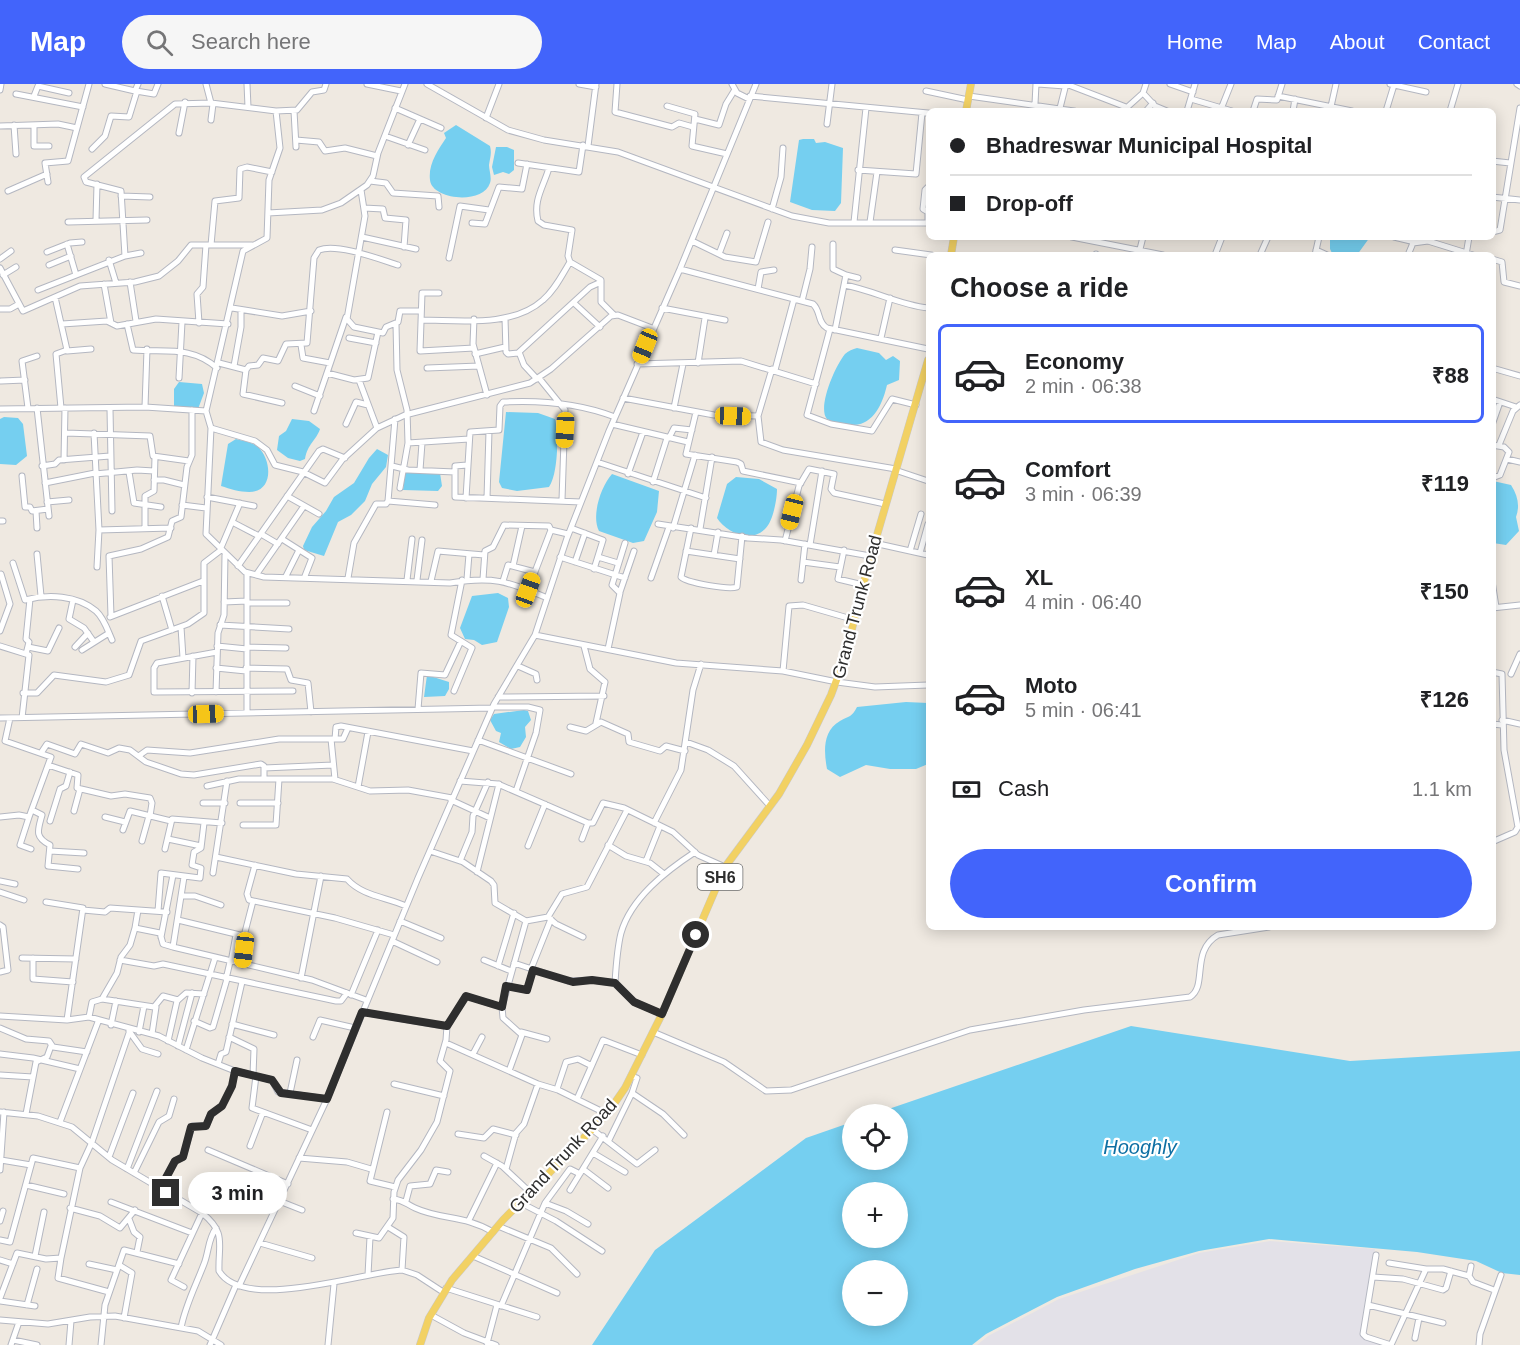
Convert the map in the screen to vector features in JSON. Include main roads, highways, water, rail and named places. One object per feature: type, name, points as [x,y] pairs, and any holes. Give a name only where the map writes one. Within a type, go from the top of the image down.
[{"type":"main road","points":[[966,108],[971,84]]},
{"type":"main road","name":"Grand Trunk Road","points":[[420,1345],[431,1315],[444,1290],[495,1229],[607,1114],[631,1076],[662,1014],[725,867],[771,806],[796,765],[837,682],[870,556],[926,368]]},
{"type":"water","points":[[456,125],[490,146],[491,149],[490,183],[478,195],[448,196],[433,187],[430,180],[432,163],[446,138],[444,133]]},
{"type":"water","points":[[814,139],[816,143],[825,142],[843,148],[841,203],[835,211],[812,210],[790,202],[799,140]]},
{"type":"water","points":[[496,147],[507,147],[514,150],[514,170],[509,174],[503,172],[494,175],[492,167]]},
{"type":"water","points":[[1330,240],[1368,240],[1359,252],[1332,252]]},
{"type":"water","points":[[857,348],[879,353],[886,360],[893,356],[900,361],[899,380],[887,385],[879,407],[867,421],[850,425],[839,424],[827,419],[824,414],[826,397],[832,377],[841,360],[846,353]]},
{"type":"water","points":[[179,382],[202,384],[204,393],[198,409],[174,406],[174,389]]},
{"type":"water","points":[[506,412],[538,413],[555,419],[557,454],[549,487],[517,491],[502,488],[499,482]]},
{"type":"water","points":[[18,418],[23,424],[27,456],[16,465],[0,464],[0,419]]},
{"type":"water","points":[[292,419],[309,421],[320,429],[305,459],[300,461],[288,458],[277,450],[279,436],[286,431]]},
{"type":"water","points":[[236,439],[256,445],[266,460],[267,481],[257,491],[249,492],[221,486],[228,444]]},
{"type":"water","points":[[377,449],[388,455],[386,467],[372,484],[365,501],[351,515],[338,522],[324,556],[304,550],[303,546],[312,527],[326,511],[334,497],[354,483]]},
{"type":"water","points":[[405,471],[440,473],[442,486],[438,491],[403,490]]},
{"type":"water","points":[[612,474],[659,491],[657,512],[644,541],[633,543],[599,531],[596,517],[598,501]]},
{"type":"water","points":[[736,477],[759,479],[777,489],[768,526],[752,536],[732,532],[717,518],[727,484]]},
{"type":"water","points":[[1496,482],[1511,485],[1518,501],[1516,517],[1519,531],[1506,545],[1496,543]]},
{"type":"water","points":[[498,593],[508,598],[509,607],[497,642],[482,645],[474,640],[465,639],[460,628],[472,596]]},
{"type":"water","points":[[427,675],[449,682],[449,689],[445,696],[424,697]]},
{"type":"water","points":[[906,702],[926,703],[926,765],[916,769],[890,769],[866,765],[840,777],[827,769],[825,756],[827,736],[834,725],[852,715],[857,707]]},
{"type":"water","points":[[528,711],[531,720],[525,727],[526,737],[520,747],[511,749],[499,742],[501,733],[496,731],[490,720],[494,714]]},
{"type":"water","name":"Hooghly","points":[[1131,1026],[1350,1061],[1520,1051],[1520,1275],[1502,1273],[1476,1261],[1417,1252],[1269,1239],[1199,1251],[1135,1269],[1057,1297],[986,1334],[972,1345],[592,1345],[655,1250],[806,1138],[842,1125],[842,1170],[908,1170],[908,1104],[903,1104]]}]
